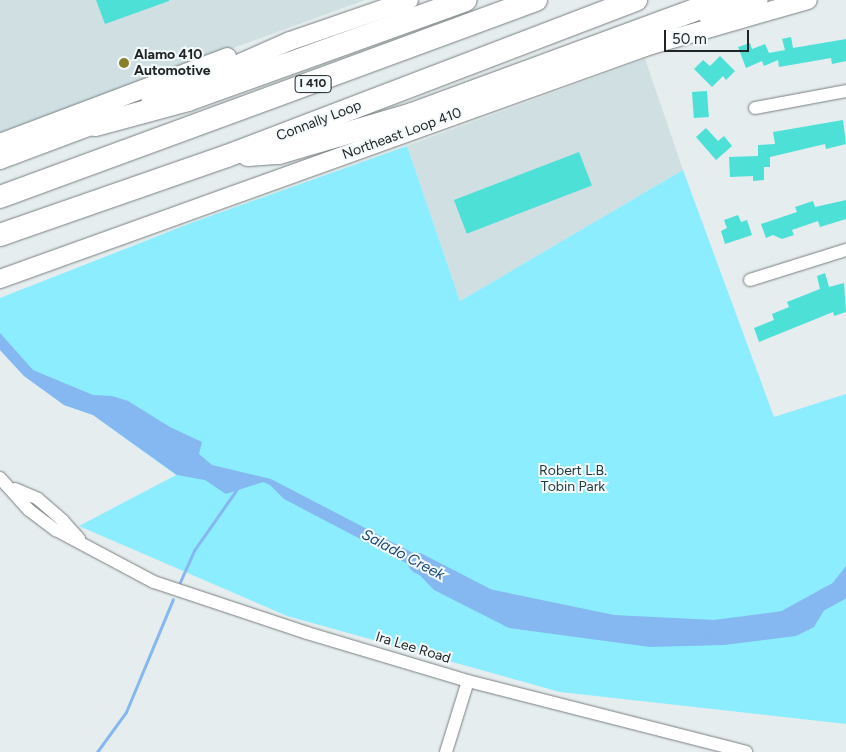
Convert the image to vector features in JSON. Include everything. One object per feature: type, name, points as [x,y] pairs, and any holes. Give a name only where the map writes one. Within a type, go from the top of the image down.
[{"type":"highway","points":[[95,125],[188,100],[466,0]]},
{"type":"highway","name":"I 410","points":[[0,197],[536,0]]},
{"type":"highway","name":"Connally Loop","points":[[0,235],[227,156],[636,0]]},
{"type":"highway","points":[[227,156],[279,154],[349,134],[412,114],[722,0]]},
{"type":"highway","points":[[617,38],[757,0]]},
{"type":"main road","points":[[0,142],[184,72],[322,30],[409,0]]},
{"type":"main road","name":"Northeast Loop 410","points":[[0,279],[652,46],[808,0]]},
{"type":"main road","points":[[0,160],[95,125],[322,30]]},
{"type":"street","points":[[755,108],[846,92]]},
{"type":"street","points":[[750,280],[846,250]]},
{"type":"street","name":"Ira Lee Road","points":[[0,478],[10,486],[29,510],[56,530],[82,543],[123,568],[164,585],[307,633],[468,681],[746,752]]},
{"type":"street","points":[[446,752],[468,681]]},
{"type":"shaded area","name":"Alamo 410 Automotive","points":[[0,0],[365,0],[0,133]]},
{"type":"shaded area","points":[[645,59],[683,170],[460,301],[407,146]]},
{"type":"green space","name":"Robert L.B. Tobin Park","points":[[407,146],[460,301],[683,170],[774,417],[846,394],[846,724],[560,692],[287,616],[79,526],[176,475],[93,415],[64,405],[24,376],[0,350],[0,298],[191,223]]},
{"type":"water","points":[[0,333],[33,370],[93,395],[112,396],[128,401],[170,427],[202,442],[199,454],[212,465],[271,479],[415,554],[475,598],[528,615],[574,622],[607,619],[677,632],[703,632],[789,625],[805,616],[812,599],[820,590],[832,584],[846,566],[846,594],[841,593],[837,602],[826,607],[814,627],[796,636],[724,645],[650,647],[509,628],[434,590],[410,565],[284,499],[270,485],[263,482],[226,494],[205,480],[177,475],[93,415],[64,405],[24,376],[0,350]]},
{"type":"building","points":[[96,0],[169,0],[169,1],[105,24]]},
{"type":"building","points":[[791,37],[793,48],[846,39],[846,61],[832,64],[831,58],[779,67],[778,60],[764,66],[762,61],[746,68],[738,47],[750,43],[752,49],[765,44],[769,53],[785,50],[782,39]]},
{"type":"building","points":[[720,56],[735,71],[726,80],[723,76],[712,87],[694,69],[703,60],[710,66]]},
{"type":"building","points":[[707,91],[709,117],[694,118],[692,92]]},
{"type":"building","points":[[843,120],[846,144],[826,149],[825,144],[770,157],[770,167],[764,167],[764,180],[753,181],[753,176],[730,177],[729,157],[758,156],[758,145],[775,144],[773,132]]},
{"type":"building","points":[[706,128],[718,141],[724,136],[732,146],[716,160],[696,137]]},
{"type":"building","points":[[579,152],[592,186],[467,234],[454,200]]},
{"type":"building","points":[[846,200],[846,219],[820,227],[818,221],[792,230],[794,235],[782,239],[773,235],[766,238],[761,224],[797,212],[795,207],[813,201],[815,207]]},
{"type":"building","points":[[738,215],[741,222],[747,220],[752,235],[725,244],[721,231],[727,228],[724,220]]},
{"type":"building","points":[[825,273],[829,287],[844,283],[846,312],[834,316],[833,312],[759,342],[754,328],[774,320],[772,314],[789,307],[787,302],[820,289],[817,276]]},
{"type":"waterway","points":[[180,582],[195,549],[237,489]]},
{"type":"waterway","name":"Salado Creek","points":[[418,563],[488,599],[613,625],[715,630],[784,621],[846,587]]},
{"type":"waterway","points":[[97,752],[126,712],[173,599]]},
{"type":"place","name":"Alamo 410 Automotive","points":[[124,63]]}]
